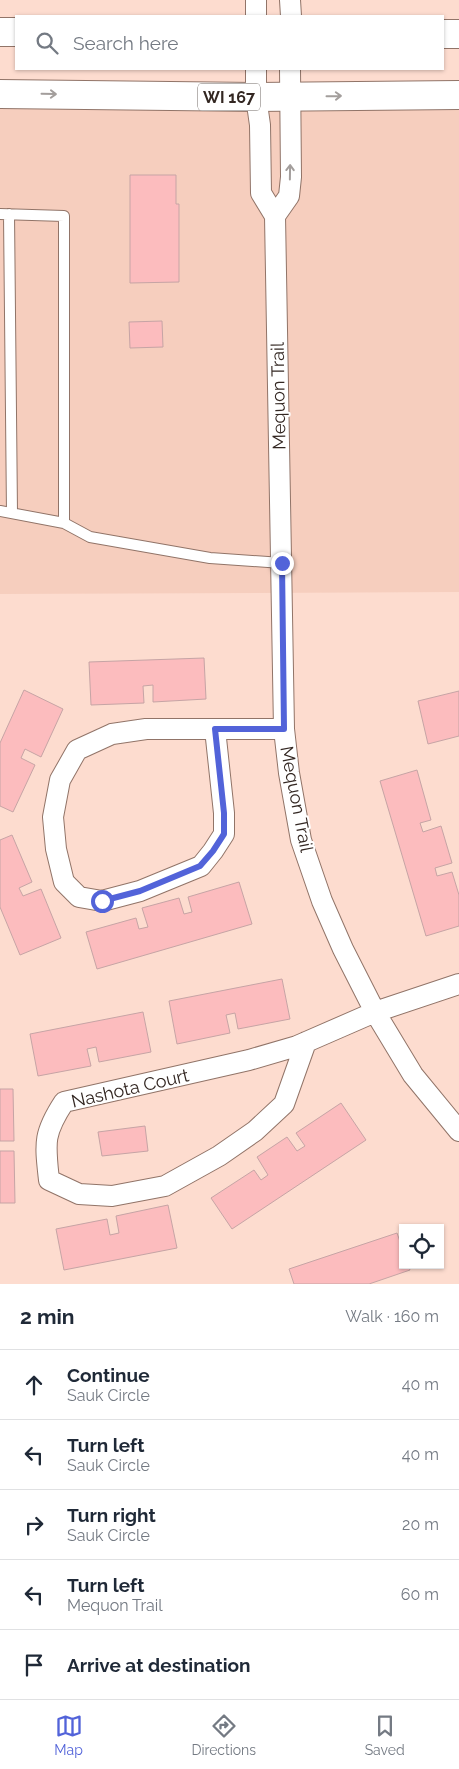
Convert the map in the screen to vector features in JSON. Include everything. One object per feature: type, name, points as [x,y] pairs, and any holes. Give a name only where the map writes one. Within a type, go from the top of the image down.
[{"type":"main road","points":[[0,32],[15,32]]},
{"type":"main road","points":[[444,34],[459,34]]},
{"type":"main road","name":"WI 167","points":[[0,94],[256,97],[459,95]]},
{"type":"street","points":[[256,0],[256,15]]},
{"type":"street","points":[[290,0],[291,15]]},
{"type":"street","points":[[256,70],[256,97],[260,125],[261,193],[275,216],[289,196],[291,176],[290,70]]},
{"type":"street","name":"Mequon Trail","points":[[275,216],[284,729],[289,774],[301,840],[322,901],[375,1012],[413,1075],[459,1131]]},
{"type":"street","points":[[215,729],[224,813],[224,834],[213,851],[200,866],[140,891],[102,901],[79,897],[64,882],[56,849],[53,817],[60,780],[77,750],[112,734],[146,729],[215,729],[284,729]]},
{"type":"street","name":"Nashota Court","points":[[306,1042],[284,1104],[255,1131],[219,1156],[165,1186],[112,1196],[79,1194],[49,1180],[45,1146],[51,1121],[64,1102],[249,1060],[306,1042],[375,1012],[459,984]]},
{"type":"lane","points":[[12,513],[4,214],[64,216],[64,523]]},
{"type":"lane","points":[[0,511],[64,523],[90,537],[210,558],[282,563]]},
{"type":"shaded area","points":[[0,105],[459,105],[459,592],[0,594]]},
{"type":"building","points":[[130,175],[176,175],[176,204],[179,204],[179,282],[130,283]]},
{"type":"building","points":[[162,321],[163,347],[130,348],[129,322]]},
{"type":"building","points":[[204,658],[206,699],[153,702],[153,685],[143,686],[144,703],[91,705],[89,662]]},
{"type":"building","points":[[24,690],[63,709],[41,757],[25,749],[21,758],[35,765],[13,812],[0,806],[0,743]]},
{"type":"building","points":[[459,691],[459,736],[428,744],[418,701]]},
{"type":"building","points":[[417,770],[431,820],[420,823],[423,832],[441,826],[452,863],[435,868],[437,876],[452,872],[459,895],[459,926],[426,936],[380,781]]},
{"type":"building","points":[[12,835],[32,882],[19,888],[23,896],[41,889],[61,938],[20,955],[0,907],[0,840]]},
{"type":"building","points":[[239,882],[252,924],[97,969],[86,932],[136,918],[139,929],[148,927],[142,908],[179,898],[184,914],[192,912],[188,897]]},
{"type":"building","points":[[282,979],[290,1019],[238,1029],[235,1013],[226,1015],[230,1033],[177,1044],[169,1001]]},
{"type":"building","points":[[143,1012],[151,1052],[99,1062],[96,1047],[87,1049],[91,1066],[38,1076],[30,1034]]},
{"type":"building","points":[[0,1089],[13,1089],[14,1141],[0,1141]]},
{"type":"building","points":[[341,1103],[366,1140],[232,1229],[211,1198],[254,1170],[261,1180],[268,1175],[257,1157],[287,1137],[297,1151],[305,1146],[296,1133]]},
{"type":"building","points":[[145,1126],[148,1151],[102,1156],[98,1132]]},
{"type":"building","points":[[0,1151],[14,1151],[15,1203],[0,1203]]},
{"type":"building","points":[[168,1205],[177,1248],[64,1270],[56,1229],[107,1219],[110,1235],[119,1233],[116,1216]]},
{"type":"building","points":[[397,1233],[399,1239],[399,1269],[410,1270],[369,1284],[294,1284],[289,1269]]},
{"type":"route","points":[[102,901],[140,891],[200,866],[213,851],[224,834],[224,813],[215,729],[284,729],[282,563]]}]
